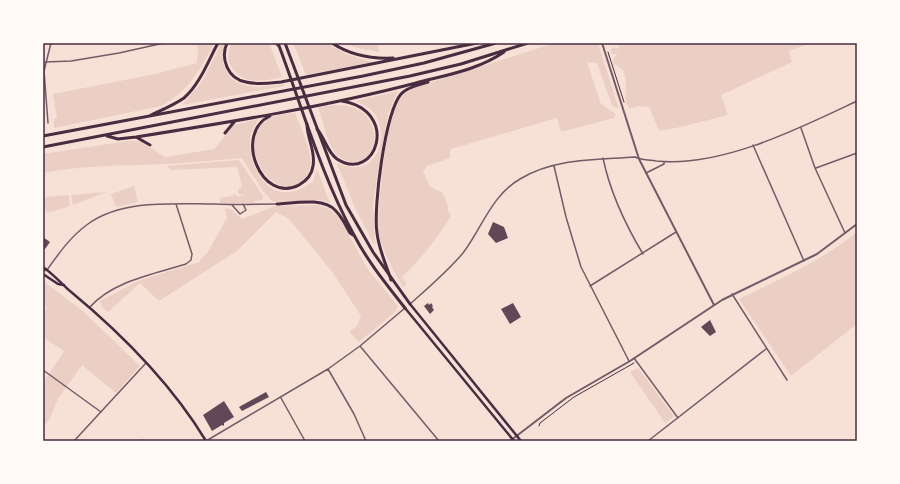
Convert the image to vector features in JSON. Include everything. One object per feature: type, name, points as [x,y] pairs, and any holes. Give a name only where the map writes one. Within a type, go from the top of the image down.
[{"type":"highway","points":[[147,117],[172,105],[190,92],[200,78],[218,43]]},
{"type":"highway","points":[[227,43],[224,57],[228,70],[241,81],[254,83],[281,82],[477,43]]},
{"type":"highway","points":[[285,43],[338,186],[352,217],[391,280],[410,304]]},
{"type":"highway","points":[[332,43],[354,54],[368,58],[401,58]]},
{"type":"highway","points":[[486,43],[491,45]]},
{"type":"highway","points":[[43,136],[416,65],[496,43]]},
{"type":"highway","points":[[43,147],[410,76],[461,64],[528,43]]},
{"type":"highway","points":[[277,44],[331,187],[355,236],[374,267],[405,308]]},
{"type":"highway","points":[[106,135],[118,139],[136,137],[235,121],[340,101],[438,77],[490,62],[508,49]]},
{"type":"highway","points":[[391,280],[379,245],[376,208],[392,109],[402,93],[408,88],[438,77]]},
{"type":"highway","points":[[317,130],[332,155],[342,162],[349,164],[361,163],[373,153],[378,137],[377,129],[371,116],[360,106],[340,101]]},
{"type":"highway","points":[[276,113],[267,117],[258,125],[255,130],[252,148],[258,169],[264,177],[276,187],[285,189],[294,188],[301,184],[311,174],[313,166],[313,152],[307,131],[307,124]]},
{"type":"highway","points":[[225,133],[235,121]]},
{"type":"highway","points":[[136,137],[150,145]]},
{"type":"highway","points":[[277,204],[317,203],[331,206],[340,216],[350,233],[355,236]]},
{"type":"main road","points":[[43,267],[90,307],[147,363],[175,397],[206,441]]},
{"type":"main road","points":[[43,272],[58,284],[64,286]]},
{"type":"main road","points":[[410,304],[522,441]]},
{"type":"main road","points":[[405,308],[512,440]]},
{"type":"street","points":[[48,123],[44,85],[45,62],[51,43]]},
{"type":"street","points":[[45,62],[119,54],[164,43]]},
{"type":"street","points":[[602,45],[639,159],[714,305]]},
{"type":"street","points":[[410,304],[445,273],[464,252],[495,201],[504,191],[525,176],[573,161],[603,158],[635,157],[639,159],[664,162],[692,161],[753,145],[801,128],[857,101]]},
{"type":"street","points":[[801,128],[815,168],[845,234]]},
{"type":"street","points":[[753,145],[804,261]]},
{"type":"street","points":[[815,168],[857,153]]},
{"type":"street","points":[[603,158],[610,184],[624,219],[643,254]]},
{"type":"street","points":[[646,174],[664,164],[664,162]]},
{"type":"street","points":[[554,166],[571,235],[590,286],[630,361]]},
{"type":"street","points":[[43,272],[47,270],[73,237],[96,219],[130,207],[176,204],[277,204]]},
{"type":"street","points":[[90,307],[98,299],[121,286],[186,264],[192,258],[176,204]]},
{"type":"street","points":[[232,205],[240,214],[246,210],[243,204]]},
{"type":"street","points":[[512,440],[566,398],[630,361],[714,305],[732,294],[804,261],[824,250],[857,224]]},
{"type":"street","points":[[590,286],[676,232]]},
{"type":"street","points":[[732,294],[787,380]]},
{"type":"street","points":[[206,441],[328,369],[360,346],[405,308]]},
{"type":"street","points":[[360,346],[439,441]]},
{"type":"street","points":[[648,441],[766,349]]},
{"type":"street","points":[[634,358],[678,418]]},
{"type":"street","points":[[74,441],[147,363]]},
{"type":"street","points":[[328,369],[351,409],[366,441]]},
{"type":"street","points":[[43,370],[101,412]]},
{"type":"street","points":[[281,398],[305,441]]},
{"type":"path","points":[[602,45],[610,55],[625,104]]},
{"type":"path","points":[[539,426],[540,423],[565,404],[637,362]]},
{"type":"shaded area","points":[[196,43],[214,43],[193,79],[179,94],[161,106],[54,128],[54,119],[57,118],[53,94],[155,74],[197,63],[198,51]]},
{"type":"shaded area","points":[[221,43],[225,43],[222,55],[225,68],[229,76],[235,81],[250,86],[259,87],[284,84],[284,86],[182,105],[203,80]]},
{"type":"shaded area","points":[[232,43],[269,43],[282,77],[260,81],[245,79],[239,76],[234,71],[228,59]]},
{"type":"shaded area","points":[[293,43],[327,43],[346,54],[372,62],[306,75]]},
{"type":"shaded area","points":[[344,43],[378,43],[379,52],[357,48]]},
{"type":"shaded area","points":[[555,43],[598,43],[619,109],[612,106],[597,63],[587,62],[601,104],[616,114],[614,118],[561,132],[557,118],[451,149],[450,158],[427,166],[423,172],[429,185],[442,192],[451,216],[429,248],[402,277],[407,284],[403,287],[383,248],[379,235],[378,224],[386,146],[393,112],[397,102],[405,93],[416,87]]},
{"type":"shaded area","points":[[621,43],[811,43],[789,51],[792,62],[721,95],[728,115],[659,131],[649,107],[637,106],[630,109],[626,103],[626,81],[623,70],[614,64],[613,60],[617,54],[612,54],[610,50],[615,47],[618,49]]},
{"type":"shaded area","points":[[398,91],[388,114],[373,204],[375,246],[356,210],[337,164],[358,167],[373,159],[378,152],[381,134],[380,125],[368,107],[355,101]]},
{"type":"shaded area","points":[[334,105],[352,107],[364,114],[372,124],[374,136],[373,147],[368,156],[359,161],[348,161],[339,157],[329,142],[318,107]]},
{"type":"shaded area","points":[[295,113],[308,145],[311,159],[309,171],[304,179],[293,186],[281,186],[270,179],[262,169],[256,156],[254,142],[258,129],[268,119],[278,115]]},
{"type":"shaded area","points":[[258,119],[252,131],[250,148],[255,166],[265,183],[280,192],[290,192],[313,182],[317,169],[330,203],[320,200],[273,202],[263,191],[242,158],[172,164],[88,167],[43,173],[43,154],[127,141],[140,141],[165,157],[214,149],[234,125]]},
{"type":"shaded area","points":[[239,160],[263,196],[262,200],[255,201],[253,203],[220,203],[220,198],[234,194],[239,197],[245,195],[238,194],[238,190],[242,186],[237,167],[172,170],[166,166]]},
{"type":"shaded area","points":[[134,186],[138,202],[116,207],[111,194]]},
{"type":"shaded area","points":[[107,192],[73,205],[71,195]]},
{"type":"shaded area","points":[[69,195],[70,206],[48,213],[43,206],[43,197]]},
{"type":"shaded area","points":[[317,205],[328,208],[338,215],[367,268],[398,306],[395,312],[359,342],[349,332],[357,326],[361,316],[333,273],[289,219],[276,212],[237,251],[159,301],[140,283],[108,312],[102,307],[100,301],[138,281],[199,262],[209,250],[227,218],[225,208],[231,209],[242,219],[275,206]]},
{"type":"shaded area","points":[[857,232],[857,324],[791,376],[739,299],[815,261]]},
{"type":"shaded area","points":[[43,281],[83,311],[140,366],[116,393],[82,365],[58,399],[50,418],[43,428],[43,383],[64,351],[43,337],[43,315],[47,306],[43,304]]},
{"type":"shaded area","points":[[638,368],[674,416],[665,423],[630,372]]},
{"type":"building","points":[[493,222],[504,227],[508,238],[496,243],[488,234]]},
{"type":"building","points":[[43,237],[50,242],[45,249],[43,248]]},
{"type":"building","points":[[428,303],[429,305],[431,303],[434,310],[430,314],[424,306]]},
{"type":"building","points":[[513,303],[521,317],[510,324],[501,309]]},
{"type":"building","points":[[710,320],[716,332],[710,336],[701,327]]},
{"type":"building","points":[[266,392],[269,397],[242,411],[239,407]]},
{"type":"building","points":[[224,401],[234,417],[224,423],[224,426],[222,425],[212,431],[203,415]]}]
